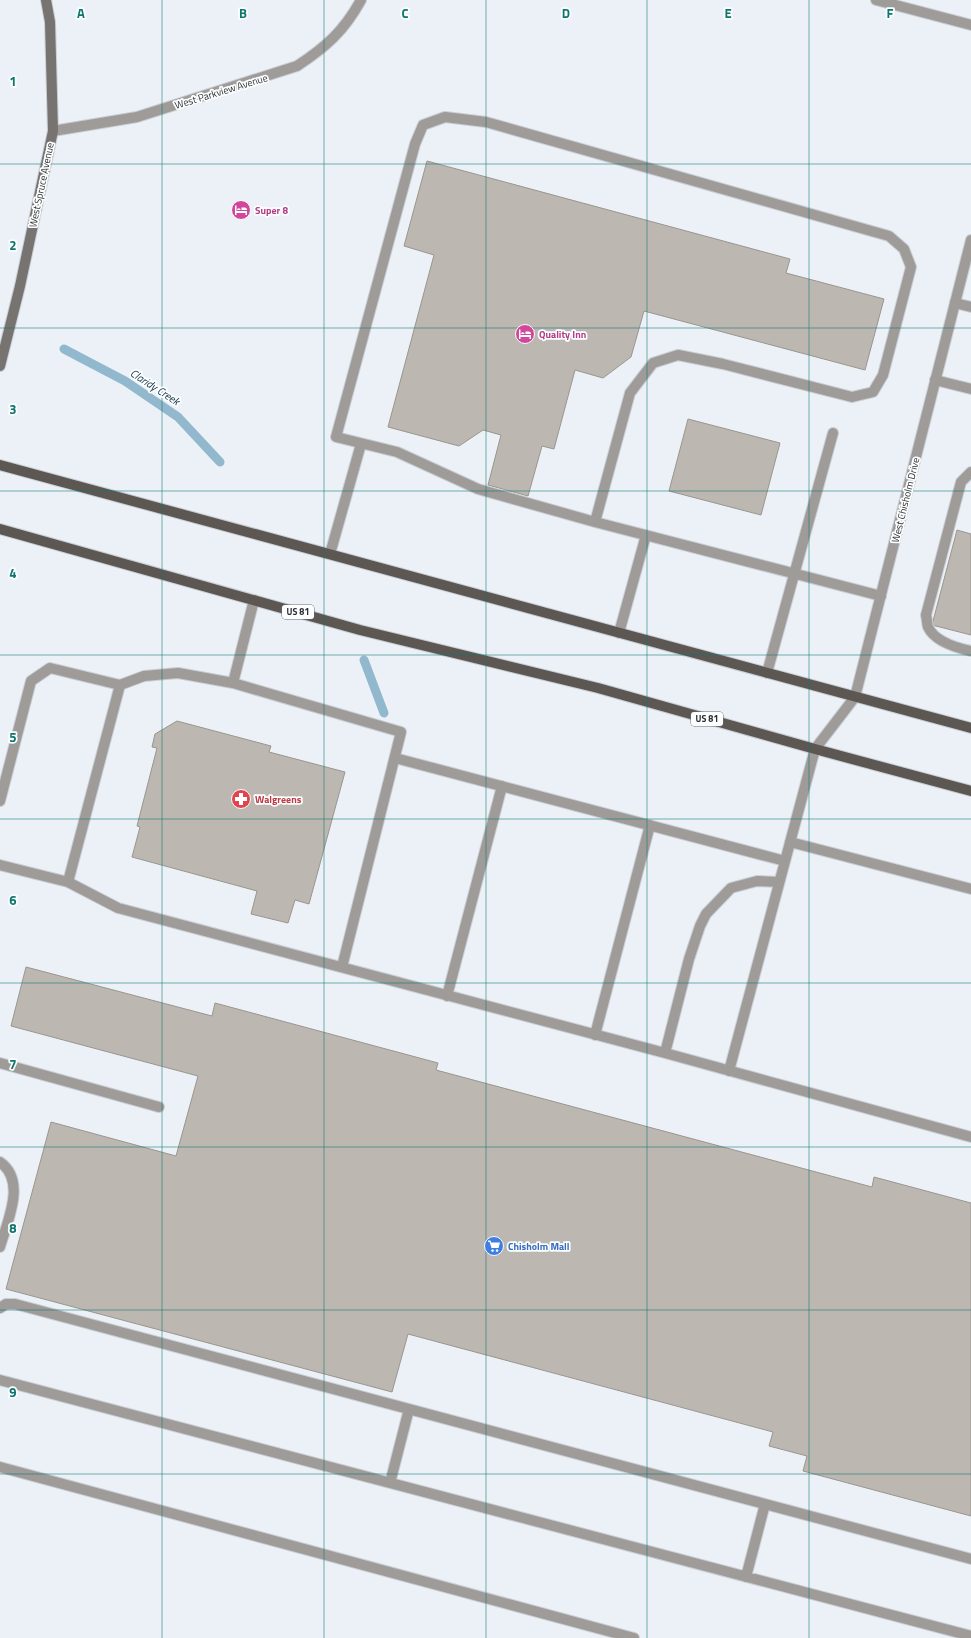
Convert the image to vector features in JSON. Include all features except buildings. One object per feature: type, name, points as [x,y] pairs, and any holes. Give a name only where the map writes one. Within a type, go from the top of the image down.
[{"type":"main road","points":[[0,465],[971,728]]},
{"type":"main road","name":"US 81","points":[[0,529],[360,630],[598,688],[971,791]]},
{"type":"street","name":"West Spruce Avenue","points":[[0,366],[20,286],[53,131],[50,22],[46,0]]},
{"type":"street","name":"West Parkview Avenue","points":[[53,131],[136,117],[297,66],[337,35],[361,0]]},
{"type":"street","points":[[876,0],[971,25]]},
{"type":"street","points":[[595,522],[630,393],[653,363],[678,355],[723,364],[852,397],[873,392],[883,375],[911,267],[904,249],[889,236],[486,122],[445,117],[423,125],[415,144],[336,437],[397,452],[478,489],[595,522],[881,596]]},
{"type":"street","name":"West Chisholm Drive","points":[[815,749],[855,697],[971,240]]},
{"type":"street","points":[[955,302],[971,307]]},
{"type":"street","points":[[936,380],[971,389]]},
{"type":"street","points":[[767,673],[833,433]]},
{"type":"street","points":[[330,554],[361,444]]},
{"type":"street","points":[[971,472],[961,482],[926,615],[928,628],[939,638],[953,646],[971,651]]},
{"type":"street","points":[[619,633],[646,535]]},
{"type":"street","points":[[232,683],[254,600]]},
{"type":"street","points":[[0,801],[31,681],[50,668],[120,685],[144,676],[178,674],[232,683],[401,732],[342,967]]},
{"type":"street","points":[[68,882],[120,685]]},
{"type":"street","points":[[729,1071],[815,749]]},
{"type":"street","points":[[395,758],[785,861]]},
{"type":"street","points":[[447,996],[502,786]]},
{"type":"street","points":[[595,1035],[650,825]]},
{"type":"street","points":[[790,842],[971,889]]},
{"type":"street","points":[[0,865],[68,882],[118,908],[665,1053],[971,1137]]},
{"type":"street","points":[[665,1053],[689,959],[700,926],[706,914],[730,888],[757,881],[779,882]]},
{"type":"street","points":[[0,1063],[159,1107]]},
{"type":"street","points":[[0,1162],[4,1165],[13,1178],[13,1198],[0,1247]]},
{"type":"street","points":[[0,1308],[6,1304],[15,1304],[971,1559]]},
{"type":"street","points":[[0,1380],[971,1636]]},
{"type":"street","points":[[390,1483],[410,1409]]},
{"type":"street","points":[[0,1467],[634,1638]]},
{"type":"street","points":[[746,1576],[765,1504]]},
{"type":"waterway","name":"Claridy Creek","points":[[64,349],[125,381],[178,417],[220,462]]},
{"type":"waterway","name":"Claridy Creek","points":[[364,660],[384,713]]},
{"type":"place","name":"Super 8","points":[[241,210]]},
{"type":"place","name":"Quality Inn","points":[[525,334]]},
{"type":"place","name":"Walgreens","points":[[241,799]]},
{"type":"place","name":"Chisholm Mall","points":[[494,1246]]}]
